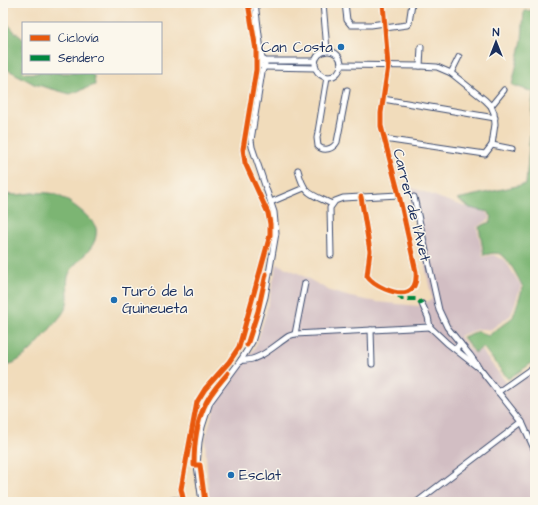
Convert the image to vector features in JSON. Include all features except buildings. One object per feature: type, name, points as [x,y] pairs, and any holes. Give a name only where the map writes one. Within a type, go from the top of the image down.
[{"type":"street","points":[[248,3],[256,50],[256,79]]},
{"type":"street","points":[[202,502],[197,465],[202,427],[210,402],[241,360],[252,342],[261,311],[276,227],[276,219],[271,202],[250,140],[265,64],[263,60],[254,3]]},
{"type":"street","points":[[323,3],[327,50]]},
{"type":"street","points":[[345,3],[347,20],[351,25],[407,25],[409,22],[412,3]]},
{"type":"street","name":"Carrer de l'Avet","points":[[361,197],[370,251],[367,276],[372,282],[380,287],[400,294],[406,293],[415,285],[417,279],[399,195],[384,139],[381,120],[388,66],[383,3]]},
{"type":"street","points":[[420,66],[421,47]]},
{"type":"street","points":[[256,50],[263,60]]},
{"type":"street","points":[[327,50],[334,52],[340,57],[341,65],[338,73],[327,77],[320,74],[316,68],[315,61],[320,54],[327,50]]},
{"type":"street","points":[[451,73],[459,57]]},
{"type":"street","points":[[256,63],[263,60],[315,61]]},
{"type":"street","points":[[256,63],[264,67],[316,68]]},
{"type":"street","points":[[341,65],[437,67],[451,73],[491,106],[495,118],[492,145],[485,154],[384,139]]},
{"type":"street","points":[[166,502],[172,500],[183,502],[181,489],[197,402],[204,389],[229,362],[239,347],[270,235],[270,220],[245,163],[243,149],[247,119],[256,79],[260,70],[264,67]]},
{"type":"street","points":[[327,77],[317,138],[318,146],[324,150],[336,145],[347,90]]},
{"type":"street","points":[[491,106],[504,90]]},
{"type":"street","points":[[383,99],[495,118]]},
{"type":"street","points":[[492,145],[512,149]]},
{"type":"street","points":[[298,170],[302,184],[308,193],[332,204]]},
{"type":"street","points":[[271,202],[304,188]]},
{"type":"street","points":[[331,255],[330,208],[335,201],[343,198],[399,195]]},
{"type":"street","points":[[414,197],[439,310],[447,327],[522,422],[535,451]]},
{"type":"street","points":[[294,334],[305,283]]},
{"type":"street","points":[[422,304],[428,317],[430,327],[480,369]]},
{"type":"street","points":[[241,360],[258,358],[294,334],[430,327]]},
{"type":"street","points":[[370,330],[372,364]]},
{"type":"street","points":[[456,349],[460,343]]},
{"type":"street","points":[[498,392],[535,366]]},
{"type":"street","points":[[417,502],[522,422]]},
{"type":"street","points":[[172,500],[181,489]]},
{"type":"shaded area","points":[[408,186],[456,204],[485,212],[489,215],[490,219],[477,227],[483,257],[493,255],[505,260],[521,286],[511,315],[490,330],[477,329],[459,336],[474,354],[481,350],[509,386],[535,369],[535,502],[209,502],[205,441],[211,418],[218,400],[256,346],[266,313],[277,264],[298,273],[330,291],[350,297],[377,302],[419,306],[432,299]]},
{"type":"green space","points":[[535,10],[535,361],[508,379],[483,347],[475,353],[463,337],[478,331],[488,336],[513,317],[523,287],[513,269],[503,256],[496,253],[484,255],[479,227],[490,222],[492,217],[488,212],[470,208],[457,199],[526,184],[533,92],[512,85],[522,40],[524,11]]},
{"type":"green space","points":[[3,19],[22,38],[22,74],[91,74],[94,76],[95,85],[70,94],[34,84],[3,67]]},
{"type":"green space","points":[[32,193],[54,194],[71,203],[89,218],[96,228],[96,236],[93,245],[69,274],[67,281],[68,300],[62,315],[32,350],[18,360],[3,367],[3,194],[17,195]]},
{"type":"marked path","points":[[400,294],[399,296],[402,299],[417,299],[422,304]]},
{"type":"cycle path","points":[[184,502],[181,489],[197,402],[205,389],[229,362],[239,347],[270,235],[268,213],[245,163],[243,149],[256,70],[256,50],[248,3]]},
{"type":"cycle path","points":[[361,197],[370,251],[367,276],[375,284],[385,289],[397,293],[408,292],[414,285],[416,280],[416,272],[399,195],[381,126],[381,113],[388,66],[383,3]]},
{"type":"cycle path","points":[[247,345],[258,311],[266,274]]},
{"type":"cycle path","points":[[205,502],[200,465],[194,465],[196,436],[201,414],[206,402],[214,389],[228,373]]},
{"type":"place","name":"Can Costa","points":[[341,47]]},
{"type":"place","name":"Turó de la Guineueta","points":[[114,300]]},
{"type":"place","name":"Esclat","points":[[231,475]]}]
